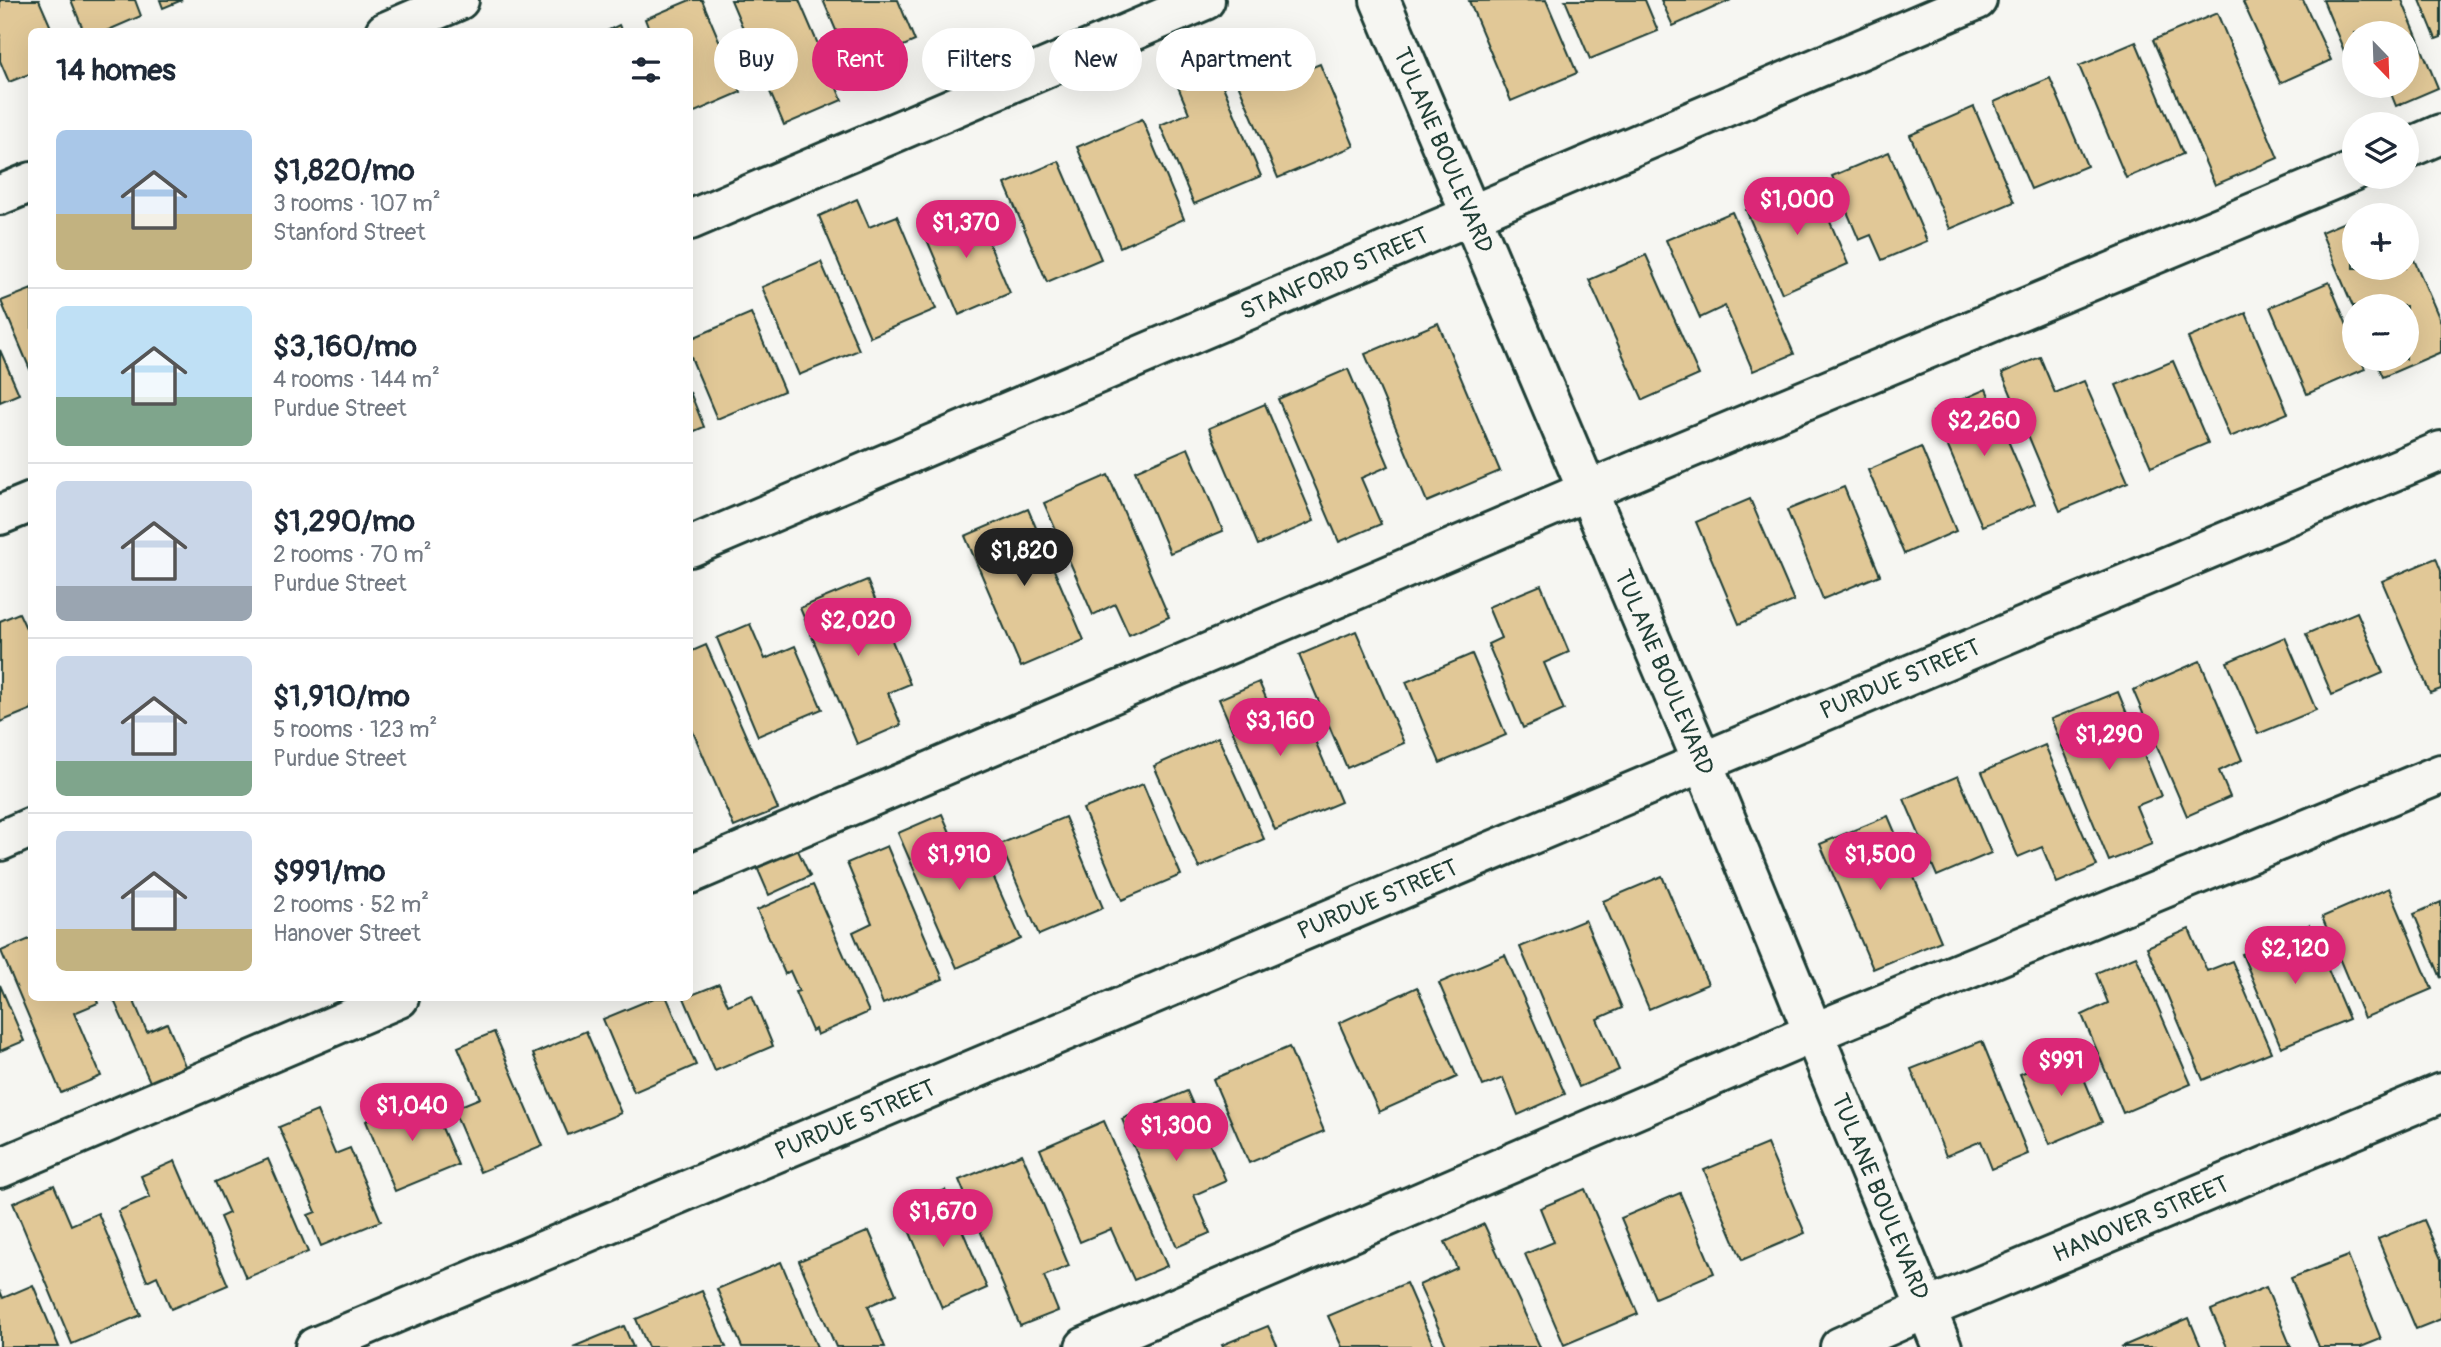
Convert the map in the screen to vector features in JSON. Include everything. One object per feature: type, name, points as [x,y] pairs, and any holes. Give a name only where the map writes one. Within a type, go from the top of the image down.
[{"type":"street","points":[[394,28],[460,0]]},
{"type":"street","points":[[693,219],[1205,0]]},
{"type":"street","name":"TULANE BOULEVARD","points":[[1380,0],[1702,761],[1942,1347]]},
{"type":"street","name":"STANFORD STREET","points":[[693,546],[1977,0]]},
{"type":"street","points":[[2419,143],[2441,134]]},
{"type":"street","points":[[693,873],[1587,491],[2342,176]]},
{"type":"street","points":[[0,195],[28,184]]},
{"type":"street","name":"PURDUE STREET","points":[[315,1347],[2441,451]]},
{"type":"street","points":[[0,515],[28,504]]},
{"type":"street","points":[[1085,1347],[1813,1033],[2441,774]]},
{"type":"street","points":[[0,841],[28,829]]},
{"type":"street","points":[[0,1168],[392,1001]]},
{"type":"street","name":"HANOVER STREET","points":[[1840,1347],[1926,1308],[2441,1093]]},
{"type":"building","points":[[0,0],[39,0],[51,28],[28,28],[28,75],[9,82],[0,61]]},
{"type":"building","points":[[71,0],[135,0],[141,16],[113,28],[82,28]]},
{"type":"building","points":[[160,0],[182,0],[163,8]]},
{"type":"building","points":[[690,0],[702,0],[714,28],[714,91],[741,92],[693,113],[693,28],[648,28],[645,19]]},
{"type":"building","points":[[731,0],[799,0],[812,30],[812,91],[838,91],[842,100],[784,125],[770,91],[798,91],[798,28],[743,28]]},
{"type":"building","points":[[823,0],[898,0],[915,41],[908,44],[908,28],[835,28]]},
{"type":"building","points":[[1546,0],[1577,73],[1511,101],[1469,1]]},
{"type":"building","points":[[1565,0],[1645,0],[1658,31],[1590,59]]},
{"type":"building","points":[[1661,0],[1731,0],[1673,26]]},
{"type":"building","points":[[2303,0],[2331,60],[2280,83],[2243,2]]},
{"type":"building","points":[[2323,0],[2402,0],[2411,21],[2342,21],[2342,46]]},
{"type":"building","points":[[2420,0],[2441,0],[2441,37],[2436,39]]},
{"type":"building","points":[[2217,13],[2278,158],[2215,185],[2153,40]]},
{"type":"building","points":[[2136,42],[2183,154],[2126,178],[2079,66]]},
{"type":"building","points":[[2419,42],[2438,88],[2419,96]]},
{"type":"building","points":[[1320,64],[1354,146],[1278,178],[1241,91],[1316,91],[1316,66]]},
{"type":"building","points":[[2050,78],[2087,166],[2031,189],[1994,102]]},
{"type":"building","points":[[1180,91],[1225,91],[1261,176],[1194,204],[1160,125],[1189,113]]},
{"type":"building","points":[[2393,98],[2415,98],[2396,106]]},
{"type":"building","points":[[1974,107],[2014,202],[1950,229],[1910,135]]},
{"type":"building","points":[[1142,119],[1184,219],[1120,247],[1077,147]]},
{"type":"building","points":[[1889,152],[1927,241],[1882,260],[1871,235],[1859,240],[1832,176]]},
{"type":"building","points":[[1059,161],[1101,259],[1047,282],[1005,184]]},
{"type":"building","points":[[1813,182],[1848,264],[1782,293],[1746,210]]},
{"type":"building","points":[[857,199],[869,227],[897,216],[936,309],[870,337],[819,216]]},
{"type":"building","points":[[973,206],[1010,293],[959,315],[922,228]]},
{"type":"building","points":[[1732,212],[1794,354],[1753,371],[1725,306],[1700,318],[1666,240]]},
{"type":"building","points":[[2342,223],[2342,280],[2419,280],[2419,271],[2441,322],[2441,352],[2419,361],[2419,294],[2348,294],[2321,232]]},
{"type":"building","points":[[1646,255],[1699,375],[1643,400],[1589,280]]},
{"type":"building","points":[[821,262],[859,350],[799,375],[762,287]]},
{"type":"building","points":[[2329,282],[2342,313],[2342,371],[2360,371],[2307,394],[2270,307]]},
{"type":"building","points":[[28,291],[28,365],[1,301]]},
{"type":"building","points":[[751,313],[784,391],[717,419],[693,362],[693,338]]},
{"type":"building","points":[[2246,313],[2288,413],[2230,437],[2188,338]]},
{"type":"building","points":[[1438,323],[1500,471],[1427,502],[1365,354]]},
{"type":"building","points":[[0,350],[19,394],[0,402]]},
{"type":"building","points":[[2040,357],[2055,393],[2084,381],[2128,482],[2060,511],[2002,373]]},
{"type":"building","points":[[2173,361],[2208,443],[2151,467],[2116,385]]},
{"type":"building","points":[[1348,369],[1389,466],[1361,478],[1381,524],[1339,542],[1278,399]]},
{"type":"building","points":[[2380,371],[2397,371],[2383,377]]},
{"type":"building","points":[[1986,389],[2035,504],[1982,526],[1933,412]]},
{"type":"building","points":[[693,400],[704,427],[693,432]]},
{"type":"building","points":[[1265,404],[1314,521],[1258,545],[1209,428]]},
{"type":"building","points":[[1921,447],[1956,531],[1904,554],[1868,470]]},
{"type":"building","points":[[1188,448],[1223,531],[1170,553],[1135,471]]},
{"type":"building","points":[[1108,475],[1169,617],[1129,635],[1115,604],[1093,615],[1044,503]]},
{"type":"building","points":[[1844,487],[1880,575],[1823,599],[1787,510]]},
{"type":"building","points":[[1750,499],[1794,601],[1739,624],[1696,522]]},
{"type":"building","points":[[1028,509],[1084,640],[1021,667],[965,536]]},
{"type":"building","points":[[2436,558],[2441,571],[2441,689],[2430,693],[2382,581]]},
{"type":"building","points":[[867,580],[910,684],[888,693],[901,725],[857,744],[800,608]]},
{"type":"building","points":[[1541,585],[1569,652],[1544,663],[1564,710],[1523,728],[1488,644],[1501,638],[1488,607]]},
{"type":"building","points":[[2357,612],[2383,673],[2332,695],[2306,634]]},
{"type":"building","points":[[19,613],[28,632],[28,711],[0,722],[0,621]]},
{"type":"building","points":[[750,624],[765,659],[795,646],[822,709],[758,736],[717,638]]},
{"type":"building","points":[[1356,631],[1404,743],[1347,768],[1299,655]]},
{"type":"building","points":[[2285,637],[2316,710],[2258,734],[2227,662]]},
{"type":"building","points":[[706,645],[778,809],[734,827],[693,732],[693,651]]},
{"type":"building","points":[[1472,654],[1506,735],[1440,763],[1406,682]]},
{"type":"building","points":[[2200,661],[2242,760],[2219,771],[2230,797],[2187,816],[2133,690]]},
{"type":"building","points":[[1259,682],[1276,721],[1302,710],[1341,802],[1275,830],[1219,699]]},
{"type":"building","points":[[2118,692],[2161,796],[2136,806],[2152,844],[2109,861],[2051,719]]},
{"type":"building","points":[[1218,737],[1264,839],[1199,868],[1154,766]]},
{"type":"building","points":[[2045,745],[2097,866],[2057,883],[2042,847],[2018,857],[1982,772]]},
{"type":"building","points":[[1958,776],[1991,853],[1937,876],[1904,799]]},
{"type":"building","points":[[1143,784],[1181,875],[1122,900],[1083,809]]},
{"type":"building","points":[[942,814],[958,851],[978,842],[1021,939],[957,968],[898,833]]},
{"type":"building","points":[[1888,816],[1941,941],[1873,969],[1820,844]]},
{"type":"building","points":[[1065,817],[1103,908],[1039,935],[1000,844]]},
{"type":"building","points":[[793,840],[810,876],[769,895],[753,858]]},
{"type":"building","points":[[887,846],[943,979],[883,1004],[853,932],[872,923],[847,863]]},
{"type":"building","points":[[1662,876],[1708,984],[1649,1009],[1603,901]]},
{"type":"building","points":[[813,885],[869,1012],[817,1035],[815,1029],[812,1031],[795,992],[799,991],[790,971],[785,974],[757,910]]},
{"type":"building","points":[[2389,888],[2432,989],[2364,1018],[2322,917]]},
{"type":"building","points":[[2441,902],[2441,978],[2414,914]]},
{"type":"building","points":[[1585,920],[1622,1008],[1597,1019],[1619,1070],[1579,1087],[1520,947]]},
{"type":"building","points":[[2309,925],[2349,1019],[2281,1047],[2242,954]]},
{"type":"building","points":[[2189,929],[2207,971],[2232,961],[2271,1052],[2203,1080],[2147,947]]},
{"type":"building","points":[[28,940],[28,1001],[97,1001],[98,1003],[74,1013],[101,1076],[61,1093],[1,951]]},
{"type":"building","points":[[1505,955],[1565,1094],[1518,1115],[1503,1078],[1483,1086],[1439,983]]},
{"type":"building","points":[[2136,956],[2191,1084],[2123,1113],[2082,1015],[2108,1003],[2096,973]]},
{"type":"building","points":[[719,984],[728,1005],[752,995],[773,1046],[715,1071],[685,1001],[693,1001],[693,994]]},
{"type":"building","points":[[0,985],[24,1041],[0,1051]]},
{"type":"building","points":[[1417,987],[1457,1077],[1379,1112],[1339,1023]]},
{"type":"building","points":[[114,1001],[134,1001],[147,1032],[167,1023],[186,1068],[151,1084]]},
{"type":"building","points":[[647,1001],[668,1001],[696,1065],[634,1092],[603,1019]]},
{"type":"building","points":[[586,1031],[621,1113],[568,1135],[533,1054]]},
{"type":"building","points":[[494,1032],[543,1146],[480,1172],[453,1109],[480,1098],[458,1047]]},
{"type":"building","points":[[1982,1041],[2028,1154],[1992,1169],[1981,1141],[1946,1156],[1911,1069]]},
{"type":"building","points":[[1289,1047],[1324,1131],[1249,1163],[1213,1079]]},
{"type":"building","points":[[2073,1052],[2102,1122],[2050,1144],[2020,1074]]},
{"type":"building","points":[[1187,1091],[1226,1181],[1194,1195],[1210,1233],[1177,1247],[1122,1119]]},
{"type":"building","points":[[428,1095],[458,1165],[395,1191],[366,1121]]},
{"type":"building","points":[[317,1111],[335,1154],[350,1148],[381,1221],[321,1246],[308,1215],[316,1212],[279,1127]]},
{"type":"building","points":[[1104,1121],[1167,1266],[1134,1280],[1111,1229],[1080,1242],[1040,1149]]},
{"type":"building","points":[[1767,1144],[1805,1233],[1742,1260],[1704,1170]]},
{"type":"building","points":[[1022,1154],[1069,1266],[1044,1276],[1058,1311],[1020,1326],[959,1180]]},
{"type":"building","points":[[268,1159],[308,1252],[246,1278],[220,1217],[229,1213],[215,1182]]},
{"type":"building","points":[[175,1161],[228,1285],[171,1309],[157,1276],[147,1281],[118,1211],[150,1197],[141,1176]]},
{"type":"building","points":[[54,1185],[71,1225],[98,1213],[141,1315],[72,1344],[13,1203]]},
{"type":"building","points":[[1585,1189],[1638,1314],[1564,1345],[1525,1254],[1554,1242],[1540,1208]]},
{"type":"building","points":[[945,1190],[987,1288],[942,1308],[900,1209]]},
{"type":"building","points":[[1680,1193],[1714,1273],[1655,1298],[1621,1218]]},
{"type":"building","points":[[2424,1220],[2441,1259],[2441,1319],[2416,1329],[2378,1239]]},
{"type":"building","points":[[1484,1224],[1540,1347],[1447,1347],[1419,1285],[1457,1268],[1445,1242]]},
{"type":"building","points":[[869,1231],[896,1294],[868,1306],[885,1347],[836,1347],[799,1261]]},
{"type":"building","points":[[2348,1256],[2381,1339],[2361,1347],[2319,1347],[2291,1278]]},
{"type":"building","points":[[781,1262],[817,1347],[742,1347],[717,1289]]},
{"type":"building","points":[[1406,1283],[1434,1347],[1342,1347],[1328,1316]]},
{"type":"building","points":[[33,1285],[59,1347],[0,1347],[0,1291],[3,1298]]},
{"type":"building","points":[[2266,1287],[2291,1347],[2227,1347],[2211,1310]]},
{"type":"building","points":[[702,1291],[726,1347],[648,1347],[636,1319]]},
{"type":"building","points":[[2189,1318],[2201,1347],[2121,1347]]},
{"type":"building","points":[[624,1326],[633,1347],[573,1347]]},
{"type":"building","points":[[1268,1326],[1278,1347],[1222,1345]]}]
